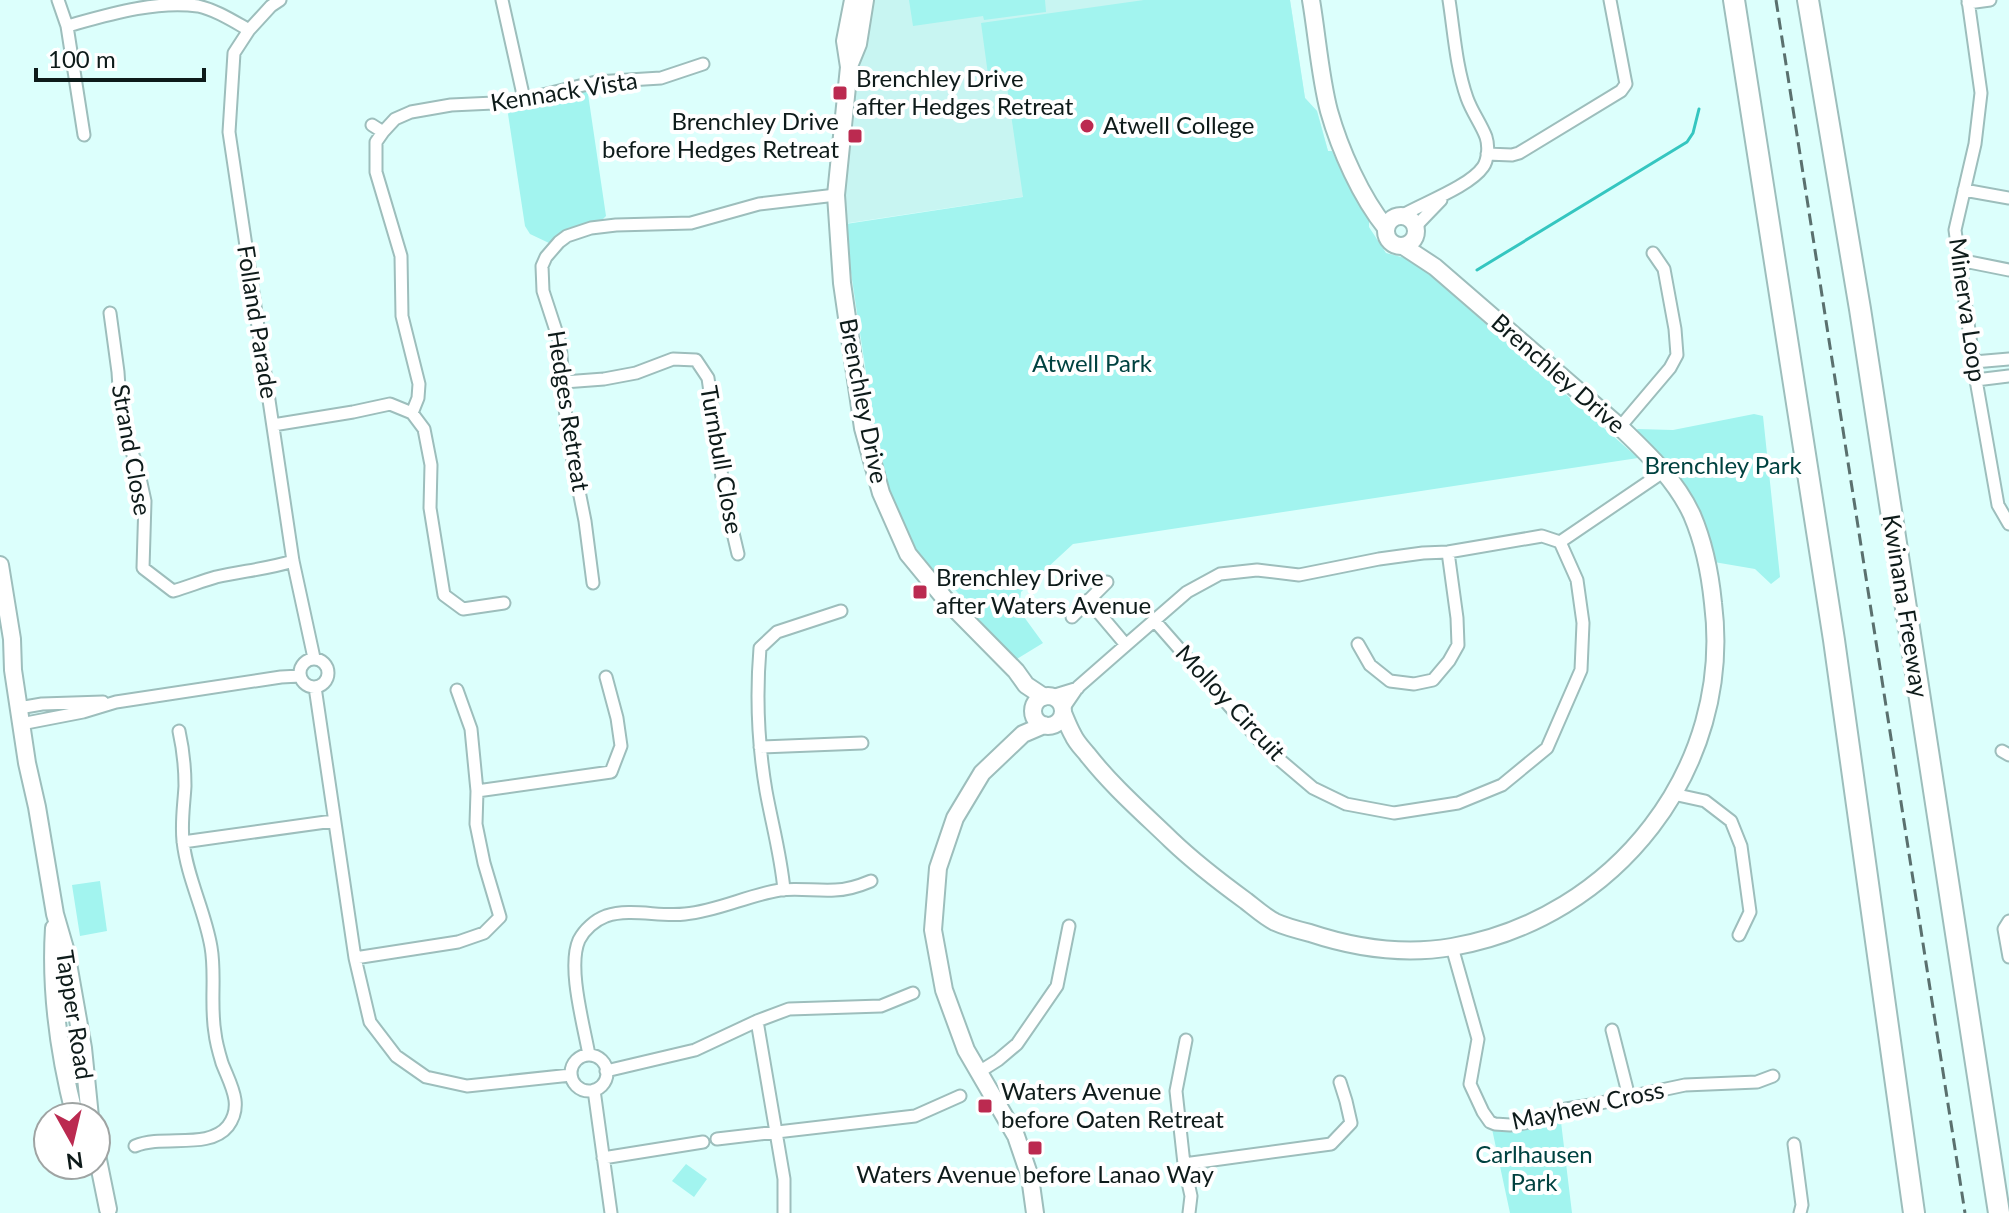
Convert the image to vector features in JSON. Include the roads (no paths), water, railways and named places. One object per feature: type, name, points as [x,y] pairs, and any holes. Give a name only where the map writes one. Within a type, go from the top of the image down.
[{"type":"highway","points":[[1734,0],[1834,640],[1914,1213]]},
{"type":"highway","name":"Kwinana Freeway","points":[[1808,0],[1860,309],[1999,1213]]},
{"type":"street","points":[[58,0],[67,26],[84,135]]},
{"type":"street","name":"Folland Parade","points":[[280,0],[249,30],[234,53],[229,132],[293,561],[314,658]]},
{"type":"street","points":[[502,0],[524,99]]},
{"type":"street","name":"Brenchley Drive","points":[[853,0],[855,22]]},
{"type":"street","name":"Brenchley Drive","points":[[865,0],[845,41],[849,67],[836,195],[842,283],[863,428],[881,493],[908,554],[945,599],[1016,671],[1104,775],[1196,865],[1274,922],[1342,944],[1411,950],[1452,947],[1536,921],[1576,898],[1626,858],[1666,808],[1697,746],[1710,700],[1716,657],[1715,616],[1703,547],[1692,515],[1677,490],[1649,455],[1620,427],[1435,267],[1403,246],[1390,242],[1387,238],[1403,224]]},
{"type":"street","name":"Brenchley Drive","points":[[1311,0],[1328,109],[1343,151],[1377,217],[1403,224],[1435,267]]},
{"type":"street","points":[[1403,246],[1412,242],[1403,224],[1471,178],[1484,167],[1487,154],[1487,138],[1473,114],[1463,85],[1449,0]]},
{"type":"street","points":[[1487,154],[1519,153],[1624,87],[1610,0]]},
{"type":"street","points":[[1968,2],[1990,0]]},
{"type":"street","name":"Minerva Loop","points":[[1968,2],[1981,93],[1975,144],[1955,230],[1976,380],[1998,505],[2008,523]]},
{"type":"street","points":[[67,26],[141,6],[175,3],[199,6],[249,30]]},
{"type":"street","name":"Kennack Vista","points":[[412,413],[419,384],[402,316],[401,256],[376,172],[377,128],[411,112],[451,105],[514,102],[596,82],[661,78],[703,64]]},
{"type":"street","points":[[1964,190],[2009,198]]},
{"type":"street","name":"Hedges Retreat","points":[[593,583],[585,521],[567,431],[560,343],[543,291],[542,266],[546,257],[559,242],[578,231],[591,228],[691,223],[759,204],[836,195]]},
{"type":"street","points":[[1620,427],[1670,368],[1677,355],[1664,269],[1653,253]]},
{"type":"street","points":[[1959,260],[2009,270]]},
{"type":"street","name":"Strand Close","points":[[110,313],[122,414],[145,501],[143,568],[173,591],[213,577],[293,561]]},
{"type":"street","name":"Turnbull Close","points":[[564,382],[636,373],[673,359],[696,360],[708,378],[725,499],[738,554]]},
{"type":"street","points":[[1974,362],[2009,359]]},
{"type":"street","points":[[1976,380],[2009,376]]},
{"type":"street","points":[[273,425],[390,404],[412,413],[424,429],[431,465],[430,508],[444,595],[463,609],[504,603]]},
{"type":"street","points":[[1035,1213],[1030,1177],[1016,1136],[966,1050],[944,990],[933,930],[938,868],[955,818],[982,773],[1048,711],[1187,592],[1220,574],[1257,570],[1299,575],[1379,559],[1448,552],[1542,536],[1560,542],[1663,472]]},
{"type":"street","name":"Molloy Circuit","points":[[1154,620],[1267,749],[1313,788],[1346,804],[1394,813],[1458,803],[1502,785],[1547,748],[1581,670],[1583,623],[1577,580],[1560,542]]},
{"type":"street","points":[[1358,644],[1370,665],[1390,681],[1414,684],[1433,680],[1458,645],[1448,552]]},
{"type":"street","name":"Tapper Road","points":[[0,565],[12,639],[23,669],[25,715],[37,762],[37,807],[83,1048],[88,1101]]},
{"type":"street","points":[[1072,617],[1107,582]]},
{"type":"street","points":[[1088,600],[1126,645]]},
{"type":"street","points":[[784,890],[782,863],[766,792],[760,747],[757,686],[760,648],[777,632],[841,611]]},
{"type":"street","points":[[314,658],[326,665],[328,673],[325,682],[315,687],[305,684],[300,676],[304,663],[314,658]]},
{"type":"street","points":[[25,715],[83,701],[116,702],[300,676]]},
{"type":"street","points":[[477,791],[611,772],[621,746],[606,677]]},
{"type":"street","points":[[315,687],[355,958],[370,1022],[396,1056],[426,1077],[467,1086],[571,1075]]},
{"type":"street","points":[[355,958],[458,942],[484,933],[500,917],[476,824],[477,791],[471,729],[457,690]]},
{"type":"street","points":[[135,1146],[167,1139],[209,1139],[222,1133],[235,1112],[235,1094],[222,1063],[212,1012],[212,951],[189,874],[183,842],[185,773],[179,731]]},
{"type":"street","points":[[760,747],[862,743]]},
{"type":"street","points":[[1673,794],[1705,801],[1731,821],[1741,846],[1750,912],[1739,935]]},
{"type":"street","points":[[183,842],[333,821]]},
{"type":"street","points":[[589,1055],[574,970],[575,951],[587,928],[604,917],[707,911],[749,896],[784,890],[837,891],[871,881]]},
{"type":"street","name":"Tapper Road","points":[[55,914],[52,953],[60,1049],[71,1101]]},
{"type":"street","points":[[2009,921],[2004,929],[2009,957]]},
{"type":"street","points":[[979,1072],[1017,1044],[1057,986],[1069,926]]},
{"type":"street","name":"Mayhew Cross","points":[[1452,947],[1478,1039],[1470,1084],[1490,1122],[1510,1125],[1537,1121],[1566,1109],[1685,1085],[1757,1082],[1773,1076]]},
{"type":"street","points":[[606,1071],[695,1050],[789,1009],[881,1006],[913,993]]},
{"type":"street","points":[[757,1021],[784,1179],[784,1213]]},
{"type":"street","points":[[1612,1030],[1629,1097]]},
{"type":"street","points":[[1186,1040],[1176,1091],[1184,1164],[1191,1196],[1189,1213]]},
{"type":"street","points":[[589,1055],[600,1059],[606,1071],[604,1083],[594,1090],[581,1089],[572,1081],[571,1075],[574,1063],[582,1056],[589,1055]]},
{"type":"street","points":[[1184,1164],[1331,1144],[1351,1123],[1340,1082]]},
{"type":"street","points":[[594,1090],[610,1213]]},
{"type":"street","points":[[717,1139],[915,1116],[960,1096]]},
{"type":"street","points":[[603,1158],[703,1142]]},
{"type":"street","points":[[1794,1144],[1802,1205],[1800,1213]]},
{"type":"street","points":[[96,1181],[109,1211]]},
{"type":"street","points":[[103,1181],[109,1211]]},
{"type":"waterway","points":[[1477,270],[1687,142],[1693,133],[1699,109]]},
{"type":"railway","points":[[1776,0],[1965,1213]]},
{"type":"place","name":"Brenchley Drive after Hedges Retreat","points":[[840,93]]},
{"type":"place","name":"Atwell College","points":[[1087,126]]},
{"type":"place","name":"Brenchley Drive before Hedges Retreat","points":[[855,136]]},
{"type":"place","name":"Brenchley Drive after Waters Avenue","points":[[920,592]]},
{"type":"place","name":"Waters Avenue before Oaten Retreat","points":[[985,1106]]},
{"type":"place","name":"Waters Avenue before Lanao Way","points":[[1035,1148]]},
{"type":"park label","name":"Atwell Park","points":[[1092,364]]},
{"type":"park label","name":"Brenchley Park","points":[[1723,466]]},
{"type":"park label","name":"Carlhausen Park","points":[[1534,1169]]}]
